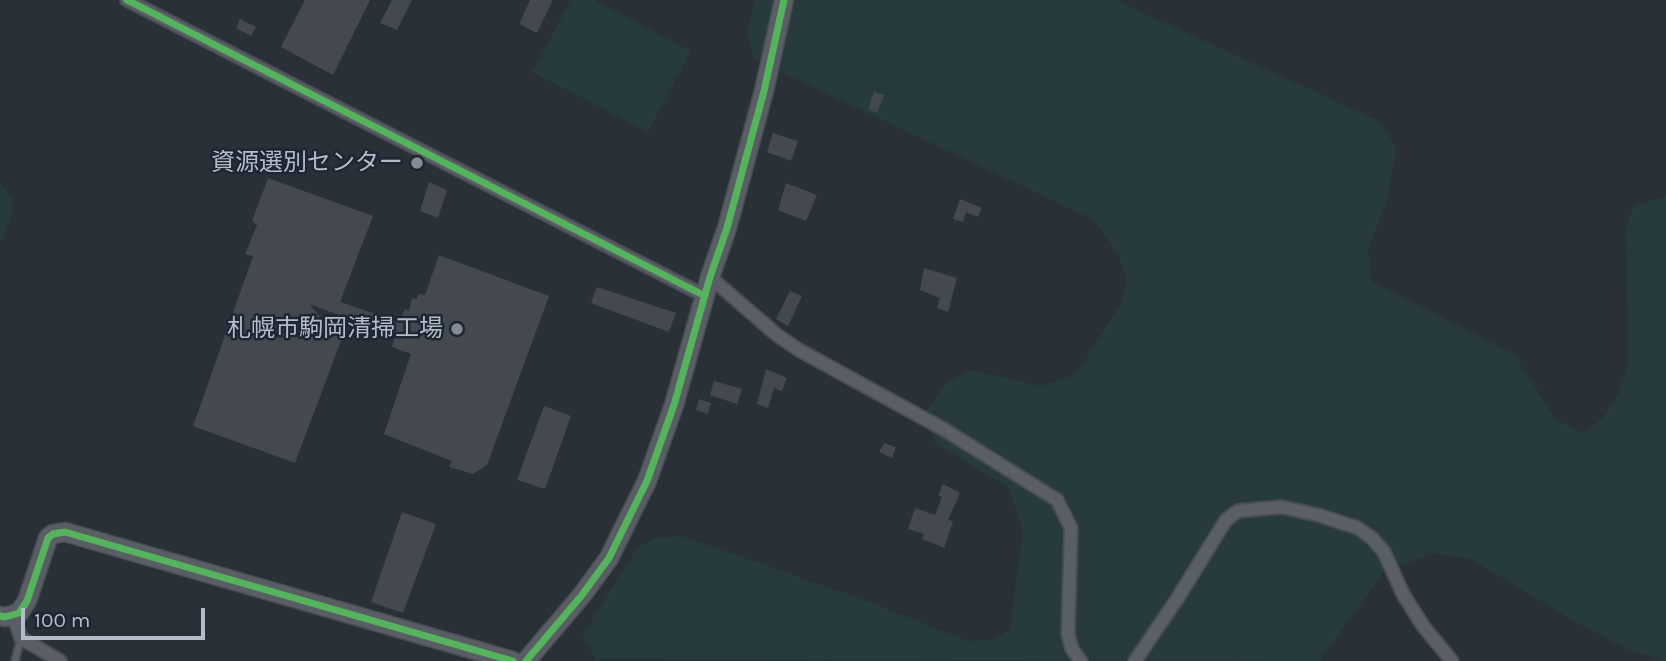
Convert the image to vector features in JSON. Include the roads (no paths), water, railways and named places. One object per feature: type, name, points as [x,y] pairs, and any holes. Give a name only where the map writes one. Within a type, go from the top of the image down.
[{"type":"street","points":[[127,0],[705,296]]},
{"type":"street","points":[[526,661],[582,595],[609,558],[647,481],[674,405],[710,277],[727,228],[764,91],[784,0]]},
{"type":"street","points":[[710,277],[777,335],[799,350],[945,430],[1057,500],[1071,528],[1068,634],[1072,649],[1081,661]]},
{"type":"street","points":[[1135,661],[1226,520],[1238,511],[1281,507],[1358,528],[1373,539],[1384,552],[1403,594],[1423,626],[1452,661]]},
{"type":"street","points":[[60,661],[22,638],[7,615],[19,613],[27,601],[48,538],[53,534],[65,532],[513,661]]},
{"type":"lane","points":[[15,661],[22,638]]},
{"type":"place","name":"資源選別センター","points":[[417,163]]},
{"type":"place","name":"札幌市駒岡清掃工場","points":[[457,329]]}]
